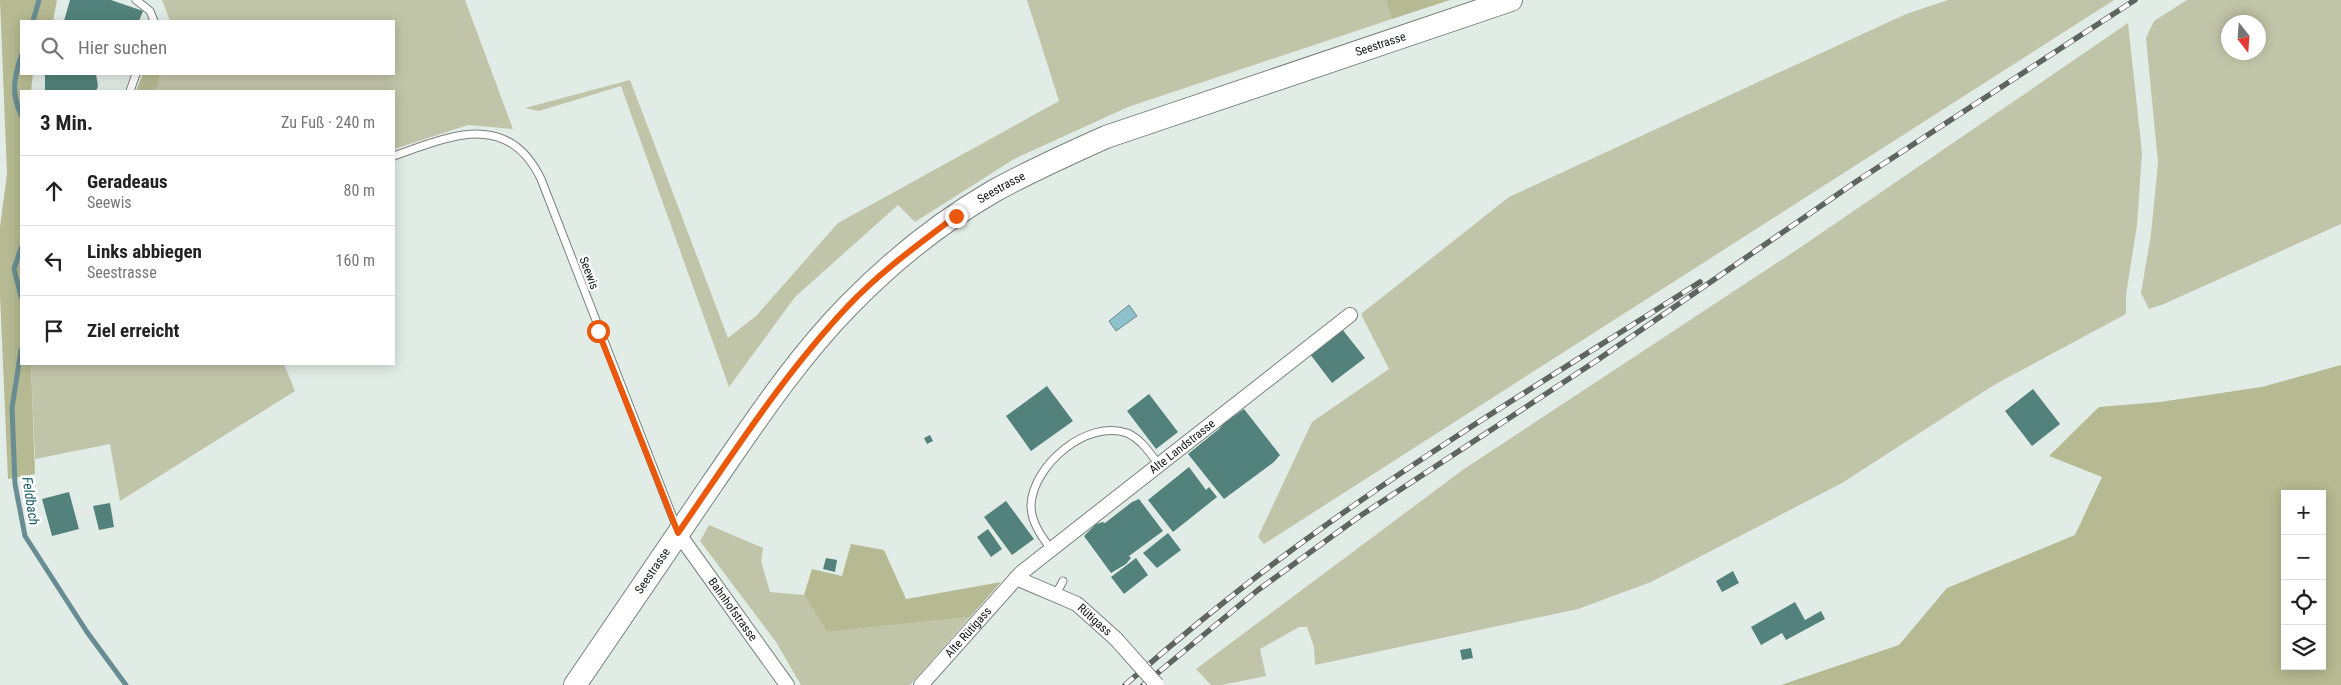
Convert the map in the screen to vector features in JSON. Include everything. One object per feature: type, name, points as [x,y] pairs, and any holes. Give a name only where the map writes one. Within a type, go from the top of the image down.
[{"type":"main road","name":"Seestrasse","points":[[575,685],[762,411],[810,348],[850,304],[926,238],[992,192],[1045,164],[1106,137],[1510,0]]},
{"type":"street","name":"Alte Landstrasse","points":[[1016,578],[1350,315]]},
{"type":"street","name":"Bahnhofstrasse","points":[[678,533],[787,685]]},
{"type":"street","name":"Rütigass","points":[[1016,578],[1077,604],[1116,639],[1158,685]]},
{"type":"street","name":"Alte Rütigass","points":[[922,685],[1016,578]]},
{"type":"lane","points":[[136,0],[150,11],[154,20]]},
{"type":"lane","points":[[130,90],[136,75]]},
{"type":"lane","name":"Seewis","points":[[395,156],[456,136],[483,134],[505,139],[522,150],[530,158],[541,179],[678,533]]},
{"type":"lane","points":[[1051,549],[1036,527],[1031,506],[1037,482],[1047,466],[1060,452],[1084,438],[1100,433],[1126,433],[1142,444],[1159,465]]},
{"type":"lane","points":[[1056,594],[1063,581]]},
{"type":"green space","points":[[0,0],[57,0],[53,20],[20,20],[20,75],[33,75],[31,90],[20,90],[20,365],[36,365],[31,366],[35,474],[8,479],[0,295],[0,227],[7,174]]},
{"type":"green space","points":[[162,0],[465,0],[513,129],[468,125],[395,149],[395,90],[156,90],[161,75],[395,75],[395,20],[170,20]]},
{"type":"green space","points":[[1027,0],[1385,0],[1392,19],[1128,107],[1014,159],[915,222],[898,205],[795,297],[729,387],[621,86],[539,111],[525,108],[630,80],[728,338],[756,316],[838,223],[1059,101]]},
{"type":"green space","points":[[1385,0],[1450,0],[1392,19]]},
{"type":"green space","points":[[1948,0],[2114,0],[1264,544],[1258,537],[1312,422],[1389,369],[1361,314],[1509,197],[1906,14]]},
{"type":"green space","points":[[2187,0],[2341,0],[2341,224],[2164,304],[2149,309],[2141,293],[2151,234],[2158,163],[2146,38],[2154,21]]},
{"type":"green space","points":[[2128,23],[2142,153],[2137,225],[2126,295],[2126,314],[1994,385],[1842,483],[1651,582],[1578,609],[1315,665],[1314,647],[1307,627],[1299,627],[1260,649],[1266,676],[1222,685],[1211,685],[1196,669],[1464,469],[1798,249]]},
{"type":"green space","points":[[143,75],[161,75],[156,90],[136,90]]},
{"type":"green space","points":[[31,365],[284,365],[295,391],[120,501],[110,444],[35,459]]},
{"type":"green space","points":[[2341,365],[2341,685],[1781,685],[1899,645],[1947,588],[2075,535],[2102,477],[2049,456],[2099,407],[2160,402],[2262,387]]},
{"type":"green space","points":[[709,525],[763,548],[761,561],[770,592],[804,595],[827,632],[970,617],[910,685],[801,685],[776,642],[700,541]]},
{"type":"green space","points":[[851,544],[884,550],[906,599],[1001,582],[970,617],[827,632],[804,595],[812,569],[842,576]]},
{"type":"water","points":[[1129,305],[1137,316],[1116,331],[1109,321]]},
{"type":"building","points":[[70,0],[111,0],[143,11],[139,20],[64,20]]},
{"type":"building","points":[[45,75],[96,75],[98,86],[96,90],[45,90]]},
{"type":"building","points":[[1342,329],[1365,358],[1332,383],[1310,354]]},
{"type":"building","points":[[1047,386],[1073,421],[1031,451],[1006,416]]},
{"type":"building","points":[[2033,389],[2060,424],[2032,446],[2005,411]]},
{"type":"building","points":[[1149,394],[1178,432],[1156,449],[1127,411]]},
{"type":"building","points":[[1244,409],[1280,455],[1274,462],[1224,499],[1188,454],[1225,422]]},
{"type":"building","points":[[930,435],[933,441],[927,444],[924,438]]},
{"type":"building","points":[[1189,467],[1206,490],[1209,487],[1217,497],[1173,532],[1148,500]]},
{"type":"building","points":[[69,492],[79,529],[52,536],[42,499]]},
{"type":"building","points":[[1139,499],[1163,531],[1129,556],[1131,558],[1126,564],[1111,573],[1084,536],[1096,524],[1105,523],[1132,502]]},
{"type":"building","points":[[1006,501],[1034,539],[1012,555],[984,517]]},
{"type":"building","points":[[110,503],[114,527],[99,530],[93,506]]},
{"type":"building","points":[[988,529],[1002,549],[991,557],[977,537]]},
{"type":"building","points":[[1168,533],[1181,550],[1157,568],[1143,553]]},
{"type":"building","points":[[826,558],[837,560],[835,572],[823,569]]},
{"type":"building","points":[[1136,558],[1148,575],[1124,594],[1111,577]]},
{"type":"building","points":[[1733,571],[1739,583],[1722,592],[1716,581]]},
{"type":"building","points":[[1795,602],[1805,620],[1821,611],[1825,619],[1786,640],[1782,633],[1761,645],[1751,627]]},
{"type":"building","points":[[1471,648],[1473,658],[1462,660],[1460,650]]},
{"type":"waterway","name":"Feldbach","points":[[33,20],[39,0]]},
{"type":"waterway","name":"Feldbach","points":[[20,60],[15,86],[16,100],[20,112]]},
{"type":"waterway","name":"Feldbach","points":[[20,251],[14,269],[20,293]]},
{"type":"waterway","name":"Feldbach","points":[[20,356],[12,408],[15,484],[25,536],[87,632],[126,685]]},
{"type":"railway","points":[[1143,685],[1258,590],[1360,516],[1596,361],[1857,181],[2135,0]]},
{"type":"railway","points":[[1125,685],[1249,583],[1371,493],[1464,431],[1700,282]]},
{"type":"route","points":[[598,331],[678,533],[762,411],[810,348],[850,304],[891,266],[956,216]]}]
